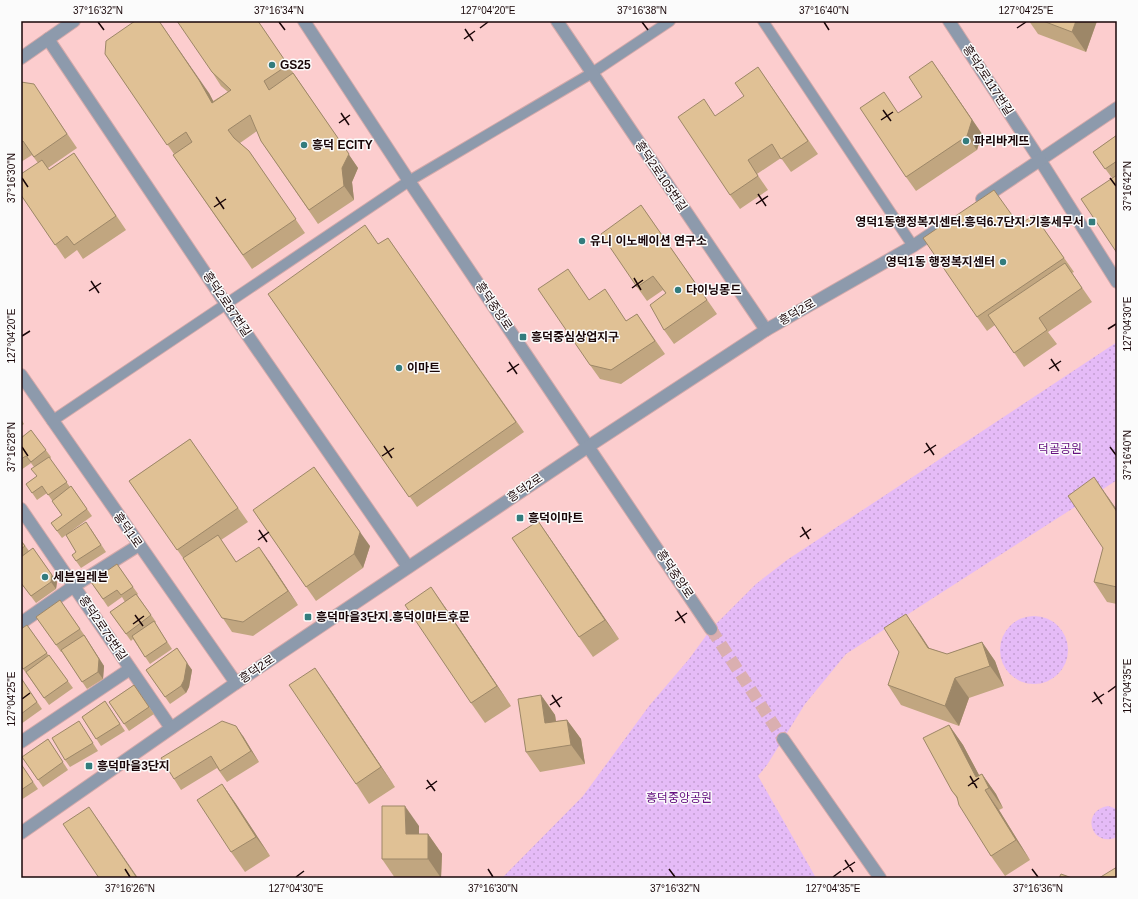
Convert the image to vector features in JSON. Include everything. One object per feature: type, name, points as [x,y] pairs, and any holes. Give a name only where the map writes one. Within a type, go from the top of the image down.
[{"type":"street","points":[[21,58],[74,21]]},
{"type":"street","name":"흥덕중앙로","points":[[304,21],[711,629]]},
{"type":"street","name":"흥덕2로105번길","points":[[557,21],[766,330]]},
{"type":"street","points":[[52,421],[410,181],[592,73],[670,21]]},
{"type":"street","points":[[762,21],[913,246]]},
{"type":"street","name":"흥덕2로117번길","points":[[949,21],[1040,160],[1117,282]]},
{"type":"street","name":"흥덕2로87번길","points":[[48,39],[226,304],[408,567]]},
{"type":"street","points":[[970,207],[1114,110]]},
{"type":"street","name":"흥덕2로","points":[[21,833],[236,683],[589,446],[766,330],[913,246],[945,224]]},
{"type":"street","name":"흥덕1로","points":[[21,375],[236,683]]},
{"type":"street","name":"흥덕2로75번길","points":[[21,509],[171,728]]},
{"type":"street","points":[[21,623],[74,586],[139,545]]},
{"type":"street","points":[[21,742],[130,669]]},
{"type":"street","points":[[783,739],[880,878]]},
{"type":"green space","points":[[1117,342],[1117,480],[846,654],[805,704],[767,765],[758,776],[816,878],[502,878],[583,796],[649,706],[689,659],[711,629],[756,584],[787,560]]},
{"type":"green space","points":[[1034,616],[1047,619],[1058,626],[1065,637],[1068,650],[1065,663],[1058,674],[1047,681],[1034,684],[1021,681],[1010,674],[1003,663],[1000,650],[1003,637],[1010,626],[1021,619]]},
{"type":"green space","points":[[1108,806],[1117,809],[1117,837],[1108,839],[1101,838],[1096,834],[1092,828],[1092,821],[1094,815],[1099,809]]},
{"type":"building","name":"흥덕 ECITY","points":[[135,21],[159,21],[199,80],[212,103],[231,90],[212,72],[177,21],[258,21],[288,65],[264,81],[269,90],[293,73],[349,154],[342,168],[344,186],[309,210],[261,141],[250,115],[228,130],[234,138],[249,151],[296,219],[243,255],[173,155],[192,142],[186,132],[167,145],[105,54],[106,41]]},
{"type":"building","points":[[1043,21],[1076,21],[1072,32]]},
{"type":"building","points":[[932,61],[972,120],[967,136],[906,177],[860,108],[884,92],[898,113],[922,97],[909,77]]},
{"type":"building","points":[[758,67],[808,141],[781,159],[772,144],[748,160],[758,176],[730,195],[678,117],[704,99],[715,116],[744,96],[735,83]]},
{"type":"building","points":[[21,82],[34,84],[67,134],[34,157],[23,141],[21,142]]},
{"type":"building","points":[[1117,135],[1117,161],[1105,169],[1093,152]]},
{"type":"building","points":[[74,153],[116,216],[74,245],[67,236],[55,245],[21,195],[21,174],[42,160],[49,170]]},
{"type":"building","points":[[1117,175],[1117,253],[1081,199]]},
{"type":"building","name":"영덕1동 행정복지센터","points":[[994,190],[1019,225],[1034,215],[1064,258],[977,317],[923,238]]},
{"type":"building","points":[[641,205],[707,300],[664,330],[650,305],[666,293],[653,276],[637,287],[601,234]]},
{"type":"building","name":"이마트","points":[[365,225],[378,244],[388,238],[516,422],[409,497],[268,294]]},
{"type":"building","points":[[1065,263],[1082,288],[1039,318],[1047,330],[1014,353],[988,315]]},
{"type":"building","points":[[568,269],[589,300],[605,289],[626,321],[637,314],[655,341],[611,370],[590,365],[538,289]]},
{"type":"building","points":[[31,430],[46,450],[31,462],[26,456],[21,459],[21,438]]},
{"type":"building","points":[[190,439],[238,508],[177,550],[129,481]]},
{"type":"building","points":[[49,457],[67,482],[48,495],[42,486],[32,493],[26,484],[37,476],[31,469]]},
{"type":"building","points":[[314,467],[360,532],[354,554],[306,587],[253,510]]},
{"type":"building","points":[[1094,477],[1117,512],[1117,587],[1094,582],[1103,548],[1068,496]]},
{"type":"building","points":[[71,486],[87,509],[57,531],[51,523],[62,515],[52,501]]},
{"type":"building","points":[[538,521],[605,620],[579,637],[512,538]]},
{"type":"building","points":[[86,522],[101,545],[76,561],[72,555],[76,552],[66,535]]},
{"type":"building","points":[[218,535],[236,562],[259,547],[288,591],[243,622],[222,618],[183,558]]},
{"type":"building","points":[[21,541],[25,546],[21,549]]},
{"type":"building","points":[[33,548],[52,575],[51,582],[31,596],[21,583],[21,557]]},
{"type":"building","points":[[117,564],[133,587],[121,595],[117,590],[103,599],[91,582]]},
{"type":"building","points":[[431,587],[497,686],[471,703],[405,605]]},
{"type":"building","points":[[136,594],[151,615],[126,634],[110,612]]},
{"type":"building","points":[[60,600],[80,629],[56,645],[36,617]]},
{"type":"building","points":[[906,614],[928,648],[947,654],[982,642],[990,666],[955,678],[945,706],[888,685],[899,652],[884,628]]},
{"type":"building","points":[[154,621],[167,642],[145,657],[132,636]]},
{"type":"building","points":[[27,625],[47,653],[23,669],[21,666],[21,629]]},
{"type":"building","points":[[84,635],[99,659],[98,672],[82,682],[61,650]]},
{"type":"building","points":[[177,648],[187,663],[184,680],[181,686],[165,697],[146,670]]},
{"type":"building","points":[[49,655],[68,681],[44,698],[26,672]]},
{"type":"building","points":[[315,668],[381,767],[356,784],[289,685]]},
{"type":"building","points":[[21,678],[37,702],[21,714]]},
{"type":"building","points":[[134,685],[149,707],[124,724],[109,702]]},
{"type":"building","points":[[541,695],[545,723],[567,720],[571,745],[526,752],[518,699]]},
{"type":"building","points":[[105,701],[120,724],[96,739],[82,717]]},
{"type":"building","points":[[79,721],[93,743],[65,760],[52,738]]},
{"type":"building","points":[[222,721],[236,726],[251,751],[220,771],[211,756],[174,779],[161,758]]},
{"type":"building","points":[[949,725],[976,777],[982,774],[989,788],[985,790],[1016,840],[991,856],[959,805],[957,797],[952,791],[923,738]]},
{"type":"building","points":[[48,739],[63,762],[38,780],[22,757]]},
{"type":"building","points":[[21,764],[33,782],[21,790]]},
{"type":"building","points":[[222,784],[256,837],[231,852],[197,800]]},
{"type":"building","points":[[382,806],[405,806],[406,834],[428,834],[428,859],[382,859]]},
{"type":"building","points":[[89,807],[137,878],[99,878],[63,824]]},
{"type":"building","points":[[1117,867],[1117,878],[1099,878]]},
{"type":"building","points":[[1061,874],[1072,878],[1059,878]]},
{"type":"tunnel","points":[[711,629],[783,739]]},
{"type":"place","name":"GS25","points":[[272,65]]},
{"type":"place","name":"파리바게뜨","points":[[966,141]]},
{"type":"place","name":"흥덕 ECITY","points":[[304,145]]},
{"type":"place","name":"영덕1동행정복지센터.흥덕6.7단지.기흥세무서","points":[[1092,222]]},
{"type":"place","name":"유니 이노베이션 연구소","points":[[582,241]]},
{"type":"place","name":"영덕1동 행정복지센터","points":[[1003,262]]},
{"type":"place","name":"다이닝몽드","points":[[678,290]]},
{"type":"place","name":"흥덕중심상업지구","points":[[523,337]]},
{"type":"place","name":"이마트","points":[[399,368]]},
{"type":"place","name":"흥덕이마트","points":[[520,518]]},
{"type":"place","name":"세븐일레븐","points":[[45,577]]},
{"type":"place","name":"흥덕마을3단지.흥덕이마트후문","points":[[308,617]]},
{"type":"place","name":"흥덕마을3단지","points":[[89,766]]},
{"type":"park label","name":"덕골공원","points":[[1060,449]]},
{"type":"park label","name":"흥덕중앙공원","points":[[679,798]]}]
